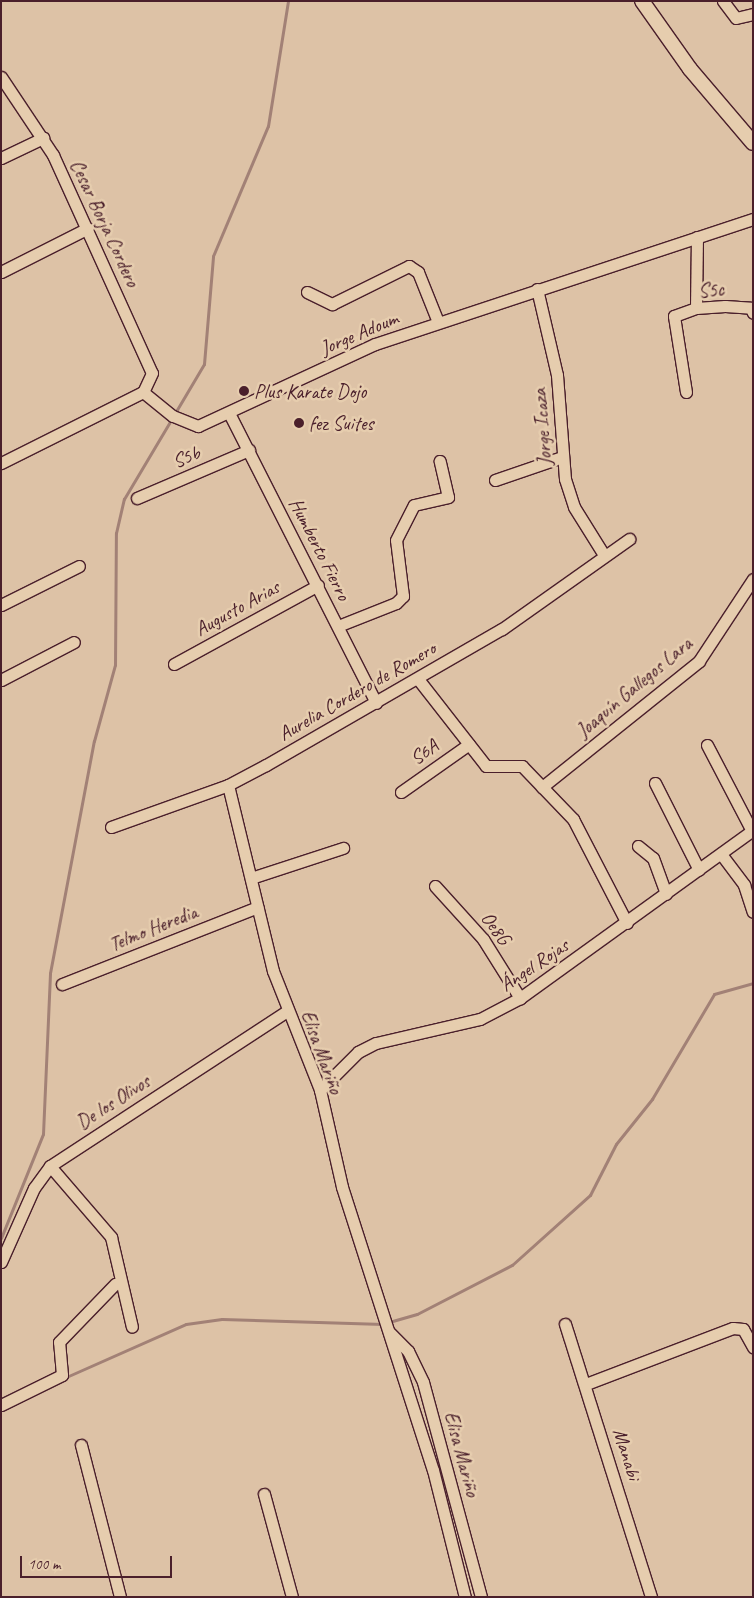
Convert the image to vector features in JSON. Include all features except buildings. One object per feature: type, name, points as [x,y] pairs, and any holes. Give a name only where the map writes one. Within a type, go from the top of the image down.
[{"type":"street","points":[[642,1],[690,69],[753,143]]},
{"type":"street","points":[[722,1],[736,18],[753,14]]},
{"type":"street","name":"Cesar Borja Cordero","points":[[1,77],[43,138],[88,228],[151,369],[152,379],[146,394]]},
{"type":"street","points":[[1,158],[43,138]]},
{"type":"street","name":"Jorge Adoum","points":[[146,394],[173,416],[198,426],[353,354],[438,322],[753,219]]},
{"type":"street","points":[[1,272],[88,228]]},
{"type":"street","points":[[696,308],[697,237]]},
{"type":"street","points":[[307,292],[332,304],[409,266],[418,272],[438,322]]},
{"type":"street","name":"Jorge Icaza","points":[[537,289],[558,375],[562,457],[574,507],[604,555]]},
{"type":"street","name":"S5c","points":[[686,392],[674,316],[696,308],[752,310]]},
{"type":"street","points":[[1,463],[146,394]]},
{"type":"street","name":"Humberto Fierro","points":[[229,413],[376,703]]},
{"type":"street","name":"S5b","points":[[137,498],[249,450]]},
{"type":"street","points":[[495,480],[562,457]]},
{"type":"street","points":[[338,626],[396,603],[403,596],[396,540],[414,505],[448,497],[440,461]]},
{"type":"street","name":"Aurelia Cordero de Romero","points":[[111,827],[228,785],[376,703],[518,619],[604,555],[629,539]]},
{"type":"street","points":[[1,605],[79,566]]},
{"type":"street","name":"Joaquín Gallegos Lara","points":[[542,787],[699,661],[753,579]]},
{"type":"street","name":"Augusto Arias","points":[[174,664],[318,586]]},
{"type":"street","points":[[1,680],[74,642]]},
{"type":"street","points":[[418,679],[490,768],[518,764],[582,830],[627,923]]},
{"type":"street","name":"S6A","points":[[401,792],[469,744]]},
{"type":"street","points":[[707,745],[752,831]]},
{"type":"street","points":[[655,783],[699,870]]},
{"type":"street","name":"Elisa Mariño","points":[[228,785],[257,907],[287,1011],[320,1090],[342,1187],[423,1437],[465,1597]]},
{"type":"street","name":"Ángel Rojas","points":[[320,1090],[358,1052],[376,1043],[480,1019],[520,998],[627,923],[752,831]]},
{"type":"street","points":[[638,846],[653,858],[666,894]]},
{"type":"street","points":[[251,878],[344,848]]},
{"type":"street","points":[[722,854],[744,885],[753,912]]},
{"type":"street","name":"Oe8G","points":[[435,886],[478,932],[520,998]]},
{"type":"street","name":"Telmo Heredia","points":[[62,984],[257,907]]},
{"type":"street","name":"De los Olivos","points":[[1,1262],[34,1188],[50,1166],[287,1011]]},
{"type":"street","points":[[50,1166],[111,1237],[132,1327]]},
{"type":"street","points":[[1,1404],[62,1375],[59,1342],[116,1284]]},
{"type":"street","name":"Manabi","points":[[565,1324],[586,1384],[651,1597]]},
{"type":"street","points":[[586,1384],[733,1328],[743,1329],[753,1347]]},
{"type":"street","name":"Elisa Mariño","points":[[388,1331],[415,1363],[437,1432],[481,1597]]},
{"type":"street","points":[[423,1437],[437,1432]]},
{"type":"street","points":[[81,1445],[120,1597]]},
{"type":"street","points":[[264,1494],[292,1597]]},
{"type":"waterway","points":[[175,413],[204,364],[213,256],[268,126],[288,1]]},
{"type":"waterway","points":[[1,1238],[43,1134],[50,973],[94,741],[115,665],[116,533],[124,499],[172,418]]},
{"type":"waterway","points":[[389,1322],[417,1314],[512,1265],[590,1195],[616,1144],[652,1099],[714,994],[753,983]]},
{"type":"waterway","points":[[64,1378],[186,1324],[222,1319],[383,1324]]},
{"type":"place","name":"Plus Karate Dojo","points":[[244,391]]},
{"type":"place","name":"fez Suites","points":[[299,423]]}]
